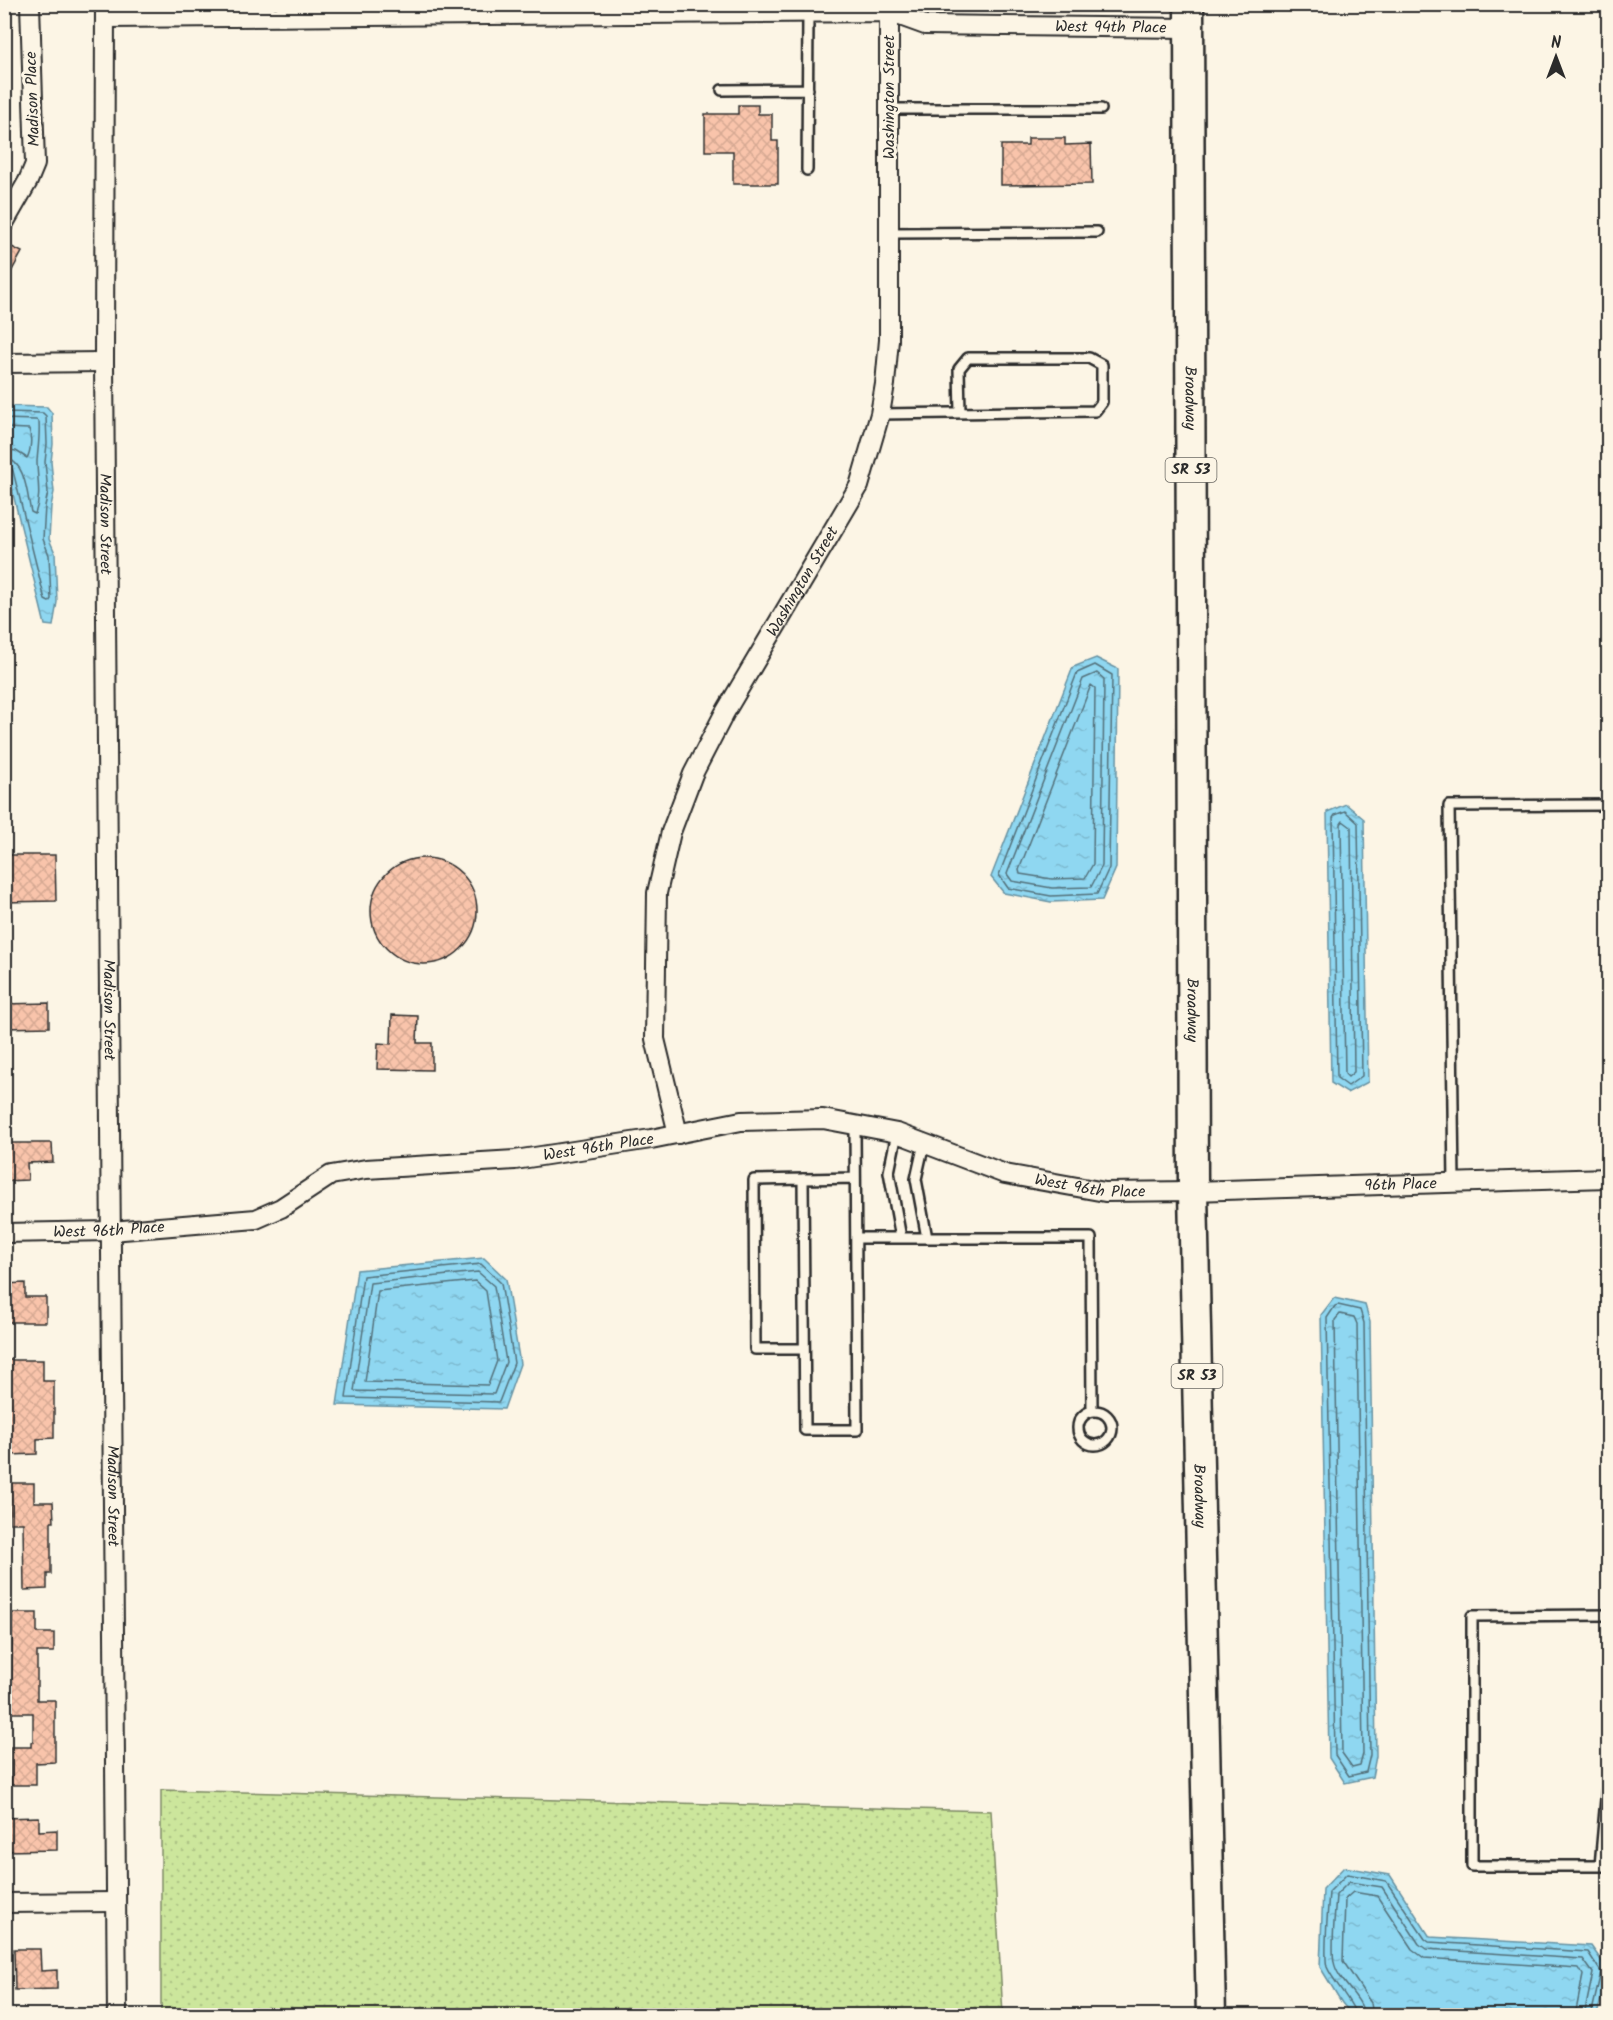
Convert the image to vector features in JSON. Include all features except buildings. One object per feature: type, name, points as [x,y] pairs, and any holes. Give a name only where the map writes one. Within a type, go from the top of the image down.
[{"type":"main road","name":"Broadway","points":[[1189,16],[1193,1191],[1211,2016]]},
{"type":"street","name":"Madison Place","points":[[4,223],[35,164],[30,4]]},
{"type":"street","name":"West 94th Place","points":[[105,11],[808,13],[892,7],[925,25],[1189,16]]},
{"type":"street","name":"Washington Street","points":[[678,1134],[655,1039],[657,893],[671,832],[693,774],[724,714],[859,486],[880,414],[889,340],[889,109],[892,7]]},
{"type":"street","name":"Madison Street","points":[[105,11],[104,362],[117,2016]]},
{"type":"street","points":[[4,363],[104,362]]},
{"type":"street","name":"West 96th Place","points":[[4,1233],[111,1231],[256,1220],[281,1208],[331,1175],[357,1170],[515,1160],[678,1134],[741,1121],[823,1119],[897,1132],[1005,1174],[1105,1192],[1193,1191]]},
{"type":"street","name":"96th Place","points":[[1193,1191],[1608,1178]]},
{"type":"street","points":[[4,1903],[116,1902]]},
{"type":"lane","points":[[807,170],[808,13]]},
{"type":"lane","points":[[722,90],[807,89]]},
{"type":"lane","points":[[889,109],[1101,109]]},
{"type":"lane","points":[[889,233],[1097,232]]},
{"type":"lane","points":[[880,414],[960,413],[1095,411],[1102,402],[1102,365],[1089,358],[968,358],[959,369],[960,413]]},
{"type":"lane","points":[[1454,1183],[1449,806],[1608,805]]},
{"type":"lane","points":[[803,1179],[805,1430],[857,1430],[855,1125]]},
{"type":"lane","points":[[897,1132],[889,1172],[901,1238]]},
{"type":"lane","points":[[924,1143],[916,1179],[927,1238]]},
{"type":"lane","points":[[804,1349],[755,1349],[754,1180],[855,1178]]},
{"type":"lane","points":[[856,1238],[1091,1238],[1092,1411]]},
{"type":"lane","points":[[1608,1615],[1472,1616],[1472,1866],[1604,1866],[1608,1776]]},
{"type":"green space","points":[[161,1790],[991,1811],[1003,2015],[161,2015]]},
{"type":"water","points":[[4,406],[47,407],[52,413],[51,462],[54,492],[49,539],[55,553],[57,602],[53,626],[45,625],[5,461]]},
{"type":"water","points":[[1096,658],[1118,669],[1116,868],[1102,900],[1051,902],[1004,893],[991,877],[1073,667]]},
{"type":"water","points":[[1346,804],[1364,819],[1368,1082],[1347,1093],[1331,1083],[1327,812]]},
{"type":"water","points":[[484,1258],[506,1279],[520,1364],[504,1409],[337,1405],[357,1270]]},
{"type":"water","points":[[1334,1298],[1365,1305],[1370,1322],[1376,1756],[1372,1777],[1345,1783],[1329,1758],[1321,1315]]},
{"type":"water","points":[[1344,1867],[1390,1875],[1430,1937],[1591,1946],[1608,1970],[1597,2015],[1352,2015],[1320,1967],[1323,1889]]}]
